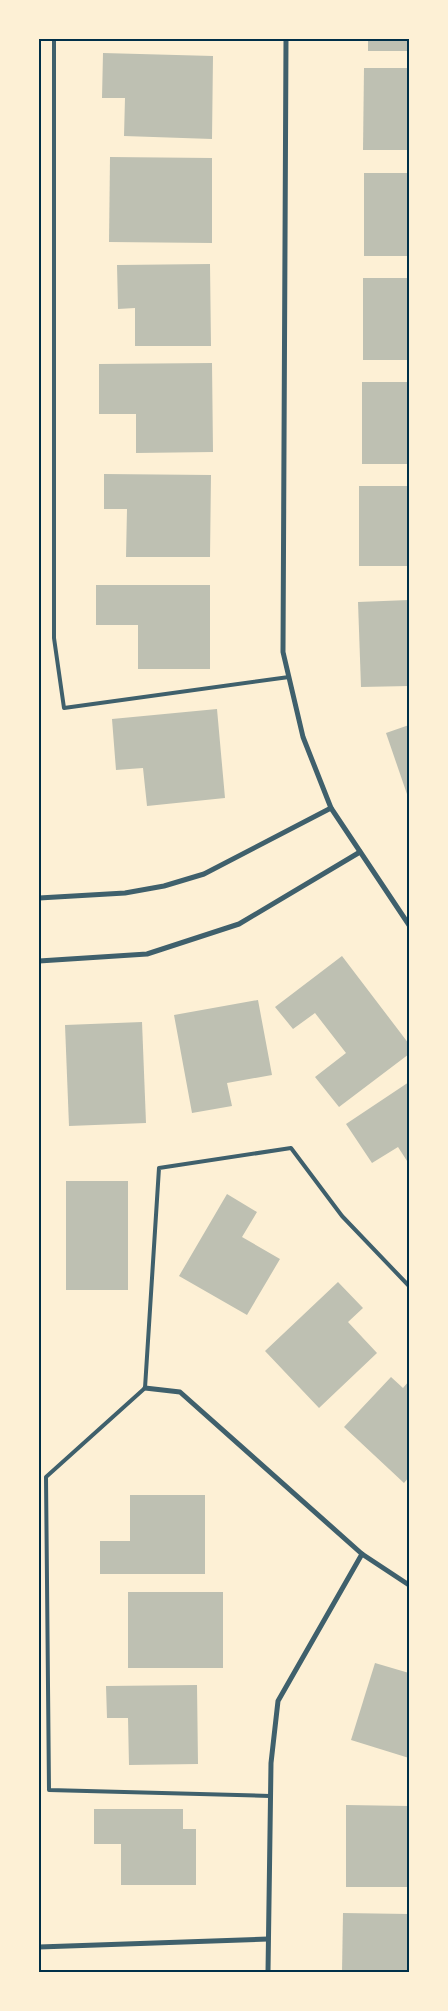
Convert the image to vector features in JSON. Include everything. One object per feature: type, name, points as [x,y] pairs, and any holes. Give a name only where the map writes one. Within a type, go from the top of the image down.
[{"type":"street","points":[[286,39],[284,652],[303,738],[331,808],[409,924]]},
{"type":"street","points":[[39,898],[124,893],[164,886],[204,874],[331,808]]},
{"type":"street","points":[[39,962],[147,954],[239,924],[360,852]]},
{"type":"street","points":[[145,1388],[180,1392],[362,1554],[409,1584]]},
{"type":"street","points":[[268,1972],[271,1763],[278,1701],[362,1554]]},
{"type":"street","points":[[39,1946],[268,1939]]},
{"type":"lane","points":[[54,39],[54,638],[64,708],[289,677]]},
{"type":"lane","points":[[270,1796],[49,1790],[46,1477],[145,1388],[159,1168],[291,1148],[342,1216],[409,1286]]},
{"type":"building","points":[[368,39],[409,39],[409,51],[368,51]]},
{"type":"building","points":[[103,53],[213,56],[212,139],[124,136],[125,98],[102,98]]},
{"type":"building","points":[[364,68],[409,68],[409,150],[363,150]]},
{"type":"building","points":[[110,157],[212,158],[212,243],[109,242]]},
{"type":"building","points":[[364,173],[409,173],[409,256],[364,256]]},
{"type":"building","points":[[210,264],[211,346],[135,346],[135,308],[118,309],[117,265]]},
{"type":"building","points":[[363,278],[409,278],[409,360],[363,360]]},
{"type":"building","points":[[212,363],[213,452],[136,453],[136,414],[99,414],[99,364]]},
{"type":"building","points":[[362,382],[409,382],[409,464],[362,464]]},
{"type":"building","points":[[104,474],[211,475],[210,557],[126,557],[127,509],[104,509]]},
{"type":"building","points":[[359,486],[409,486],[409,566],[359,566]]},
{"type":"building","points":[[96,585],[210,585],[210,669],[138,669],[138,625],[96,625]]},
{"type":"building","points":[[409,600],[409,686],[361,687],[358,602]]},
{"type":"building","points":[[217,709],[225,798],[147,806],[143,768],[116,770],[112,719]]},
{"type":"building","points":[[409,725],[409,800],[386,733]]},
{"type":"building","points":[[342,956],[409,1044],[409,1054],[339,1107],[315,1077],[346,1053],[315,1013],[293,1029],[275,1007]]},
{"type":"building","points":[[258,1000],[272,1075],[227,1083],[232,1106],[192,1113],[174,1015]]},
{"type":"building","points":[[142,1022],[146,1123],[69,1126],[65,1025]]},
{"type":"building","points":[[409,1082],[409,1164],[398,1147],[372,1163],[346,1124]]},
{"type":"building","points":[[66,1181],[128,1181],[128,1290],[66,1290]]},
{"type":"building","points":[[227,1194],[257,1212],[242,1237],[280,1259],[247,1315],[179,1276]]},
{"type":"building","points":[[338,1282],[363,1308],[348,1322],[377,1353],[319,1408],[265,1351]]},
{"type":"building","points":[[391,1377],[403,1388],[409,1381],[409,1477],[404,1483],[344,1427]]},
{"type":"building","points":[[130,1495],[205,1495],[205,1574],[100,1574],[100,1541],[130,1541]]},
{"type":"building","points":[[128,1592],[223,1592],[223,1668],[128,1668]]},
{"type":"building","points":[[375,1663],[409,1673],[409,1758],[351,1740]]},
{"type":"building","points":[[197,1685],[198,1764],[129,1765],[128,1718],[107,1718],[106,1686]]},
{"type":"building","points":[[346,1805],[409,1806],[409,1887],[346,1887]]},
{"type":"building","points":[[94,1809],[183,1809],[183,1829],[196,1829],[196,1885],[121,1885],[121,1844],[94,1844]]},
{"type":"building","points":[[343,1913],[409,1914],[409,1972],[342,1972]]}]
